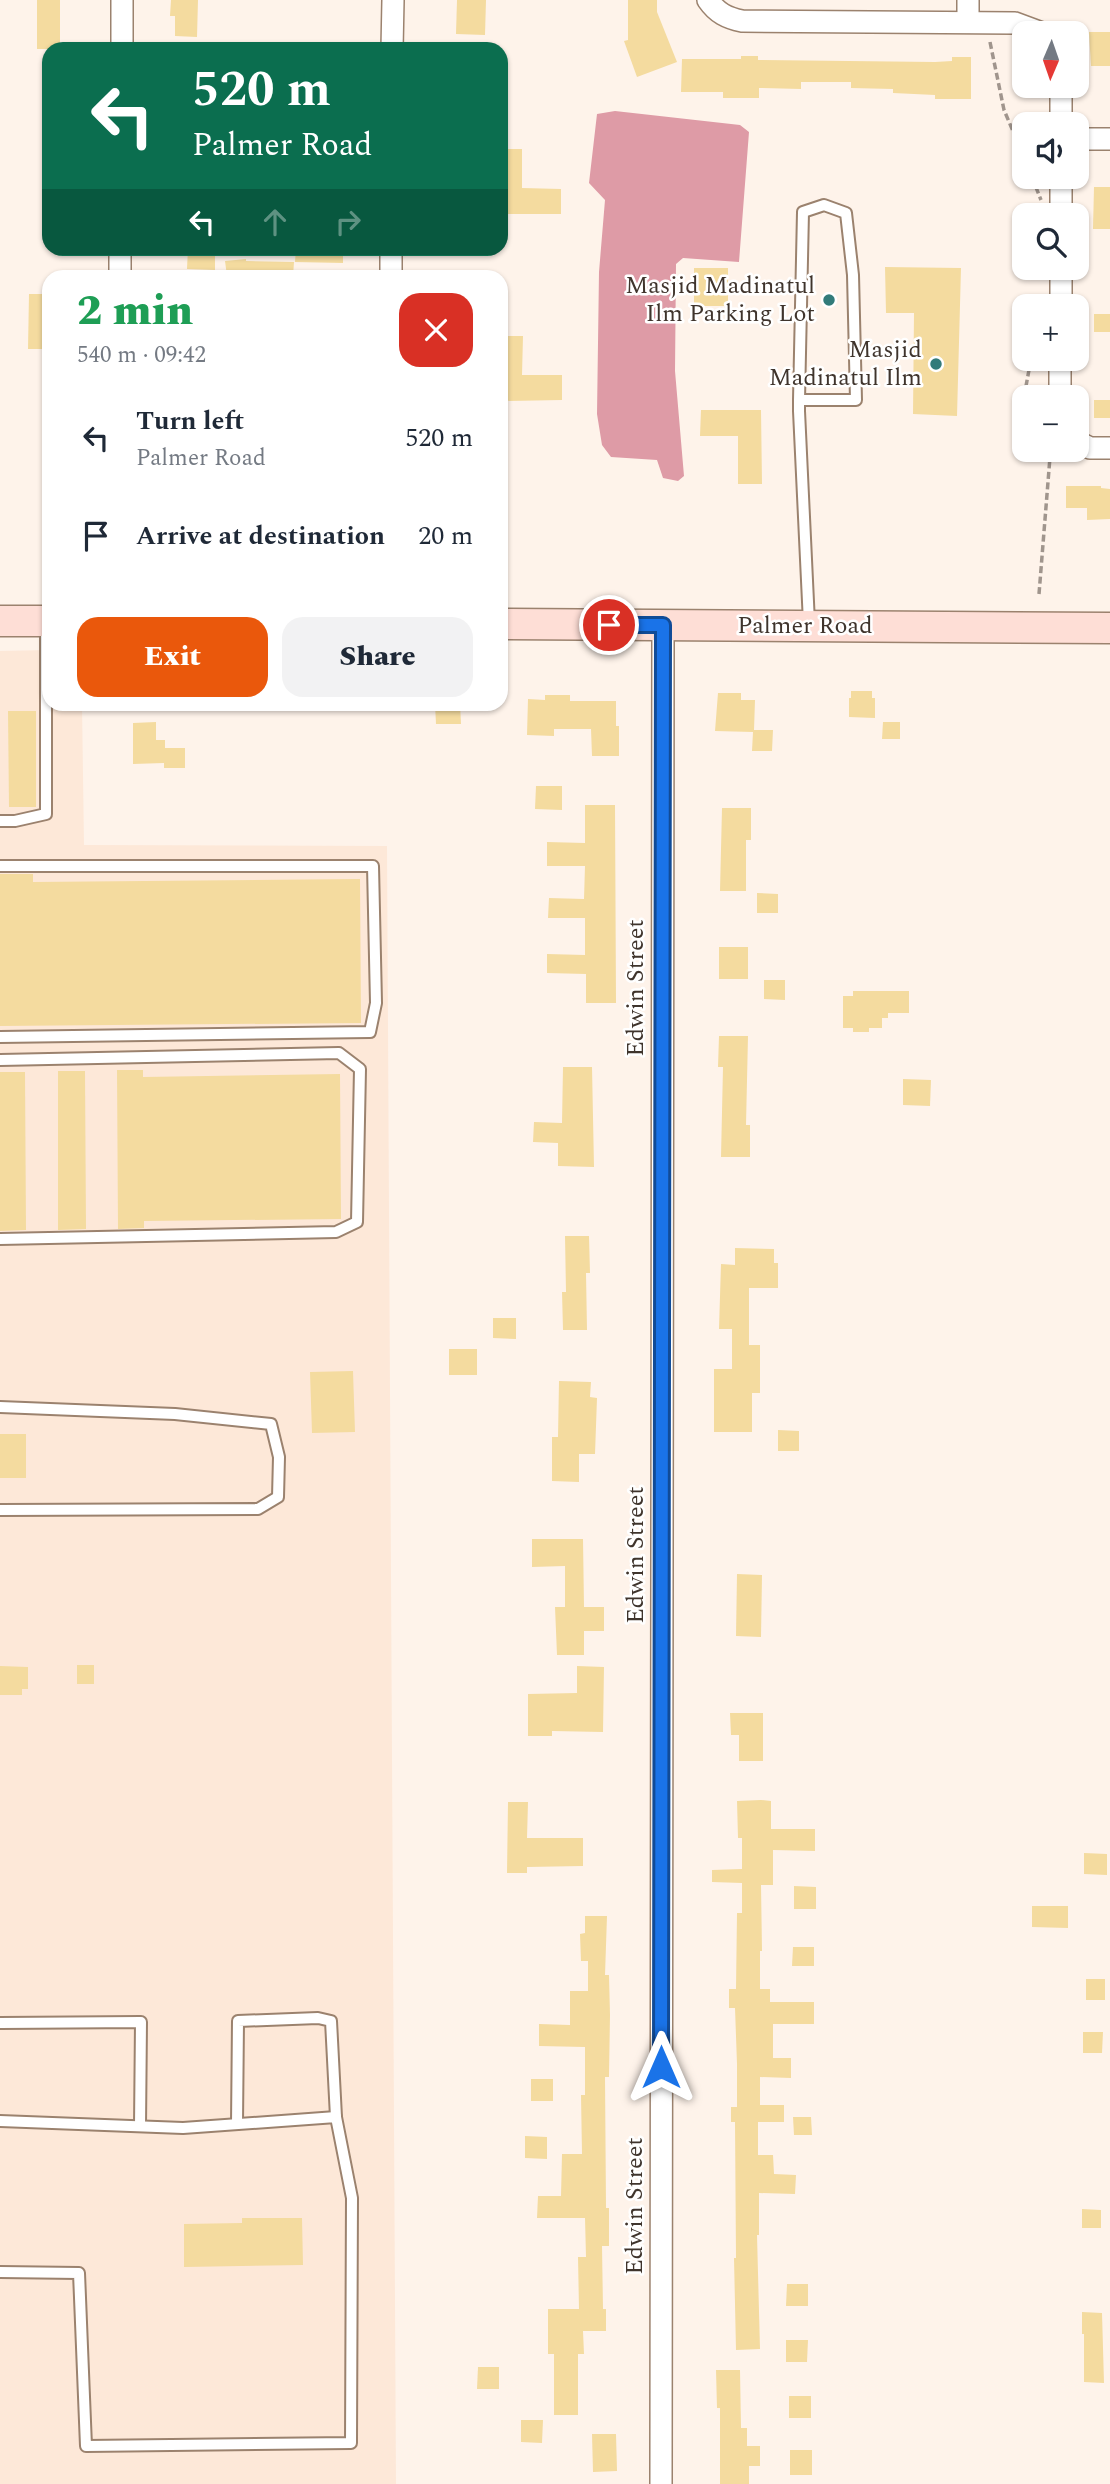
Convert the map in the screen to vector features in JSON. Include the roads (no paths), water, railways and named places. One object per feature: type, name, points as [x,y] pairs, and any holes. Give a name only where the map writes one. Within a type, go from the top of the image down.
[{"type":"street","points":[[122,0],[122,42]]},
{"type":"street","points":[[393,0],[393,42]]},
{"type":"street","points":[[968,0],[978,22]]},
{"type":"street","points":[[709,2],[730,19],[742,21],[1012,24]]},
{"type":"street","points":[[1089,139],[1110,139]]},
{"type":"street","points":[[1089,448],[1110,448]]},
{"type":"street","points":[[0,621],[42,621]]},
{"type":"street","name":"Palmer Road","points":[[508,624],[1110,628]]},
{"type":"street","name":"Edwin Street","points":[[661,2484],[663,625]]},
{"type":"lane","points":[[799,400],[856,400],[853,275],[846,213],[824,205],[803,212],[799,400],[810,626]]},
{"type":"lane","points":[[0,821],[15,821],[46,814],[47,711]]},
{"type":"lane","points":[[0,866],[373,866],[376,1003],[370,1032],[0,1037]]},
{"type":"lane","points":[[0,1060],[340,1053],[360,1069],[357,1222],[335,1232],[0,1239]]},
{"type":"lane","points":[[0,1407],[175,1414],[271,1424],[279,1457],[278,1497],[258,1508],[0,1510]]},
{"type":"lane","points":[[0,2272],[79,2273],[86,2446],[351,2443],[352,2198],[336,2117],[331,2021],[318,2018],[238,2021],[237,2124]]},
{"type":"lane","points":[[0,2023],[141,2022],[140,2126]]},
{"type":"lane","points":[[0,2121],[183,2128],[336,2117]]},
{"type":"place","name":"Masjid Madinatul Ilm Parking Lot","points":[[829,300]]},
{"type":"place","name":"Masjid Madinatul Ilm","points":[[936,364]]}]
